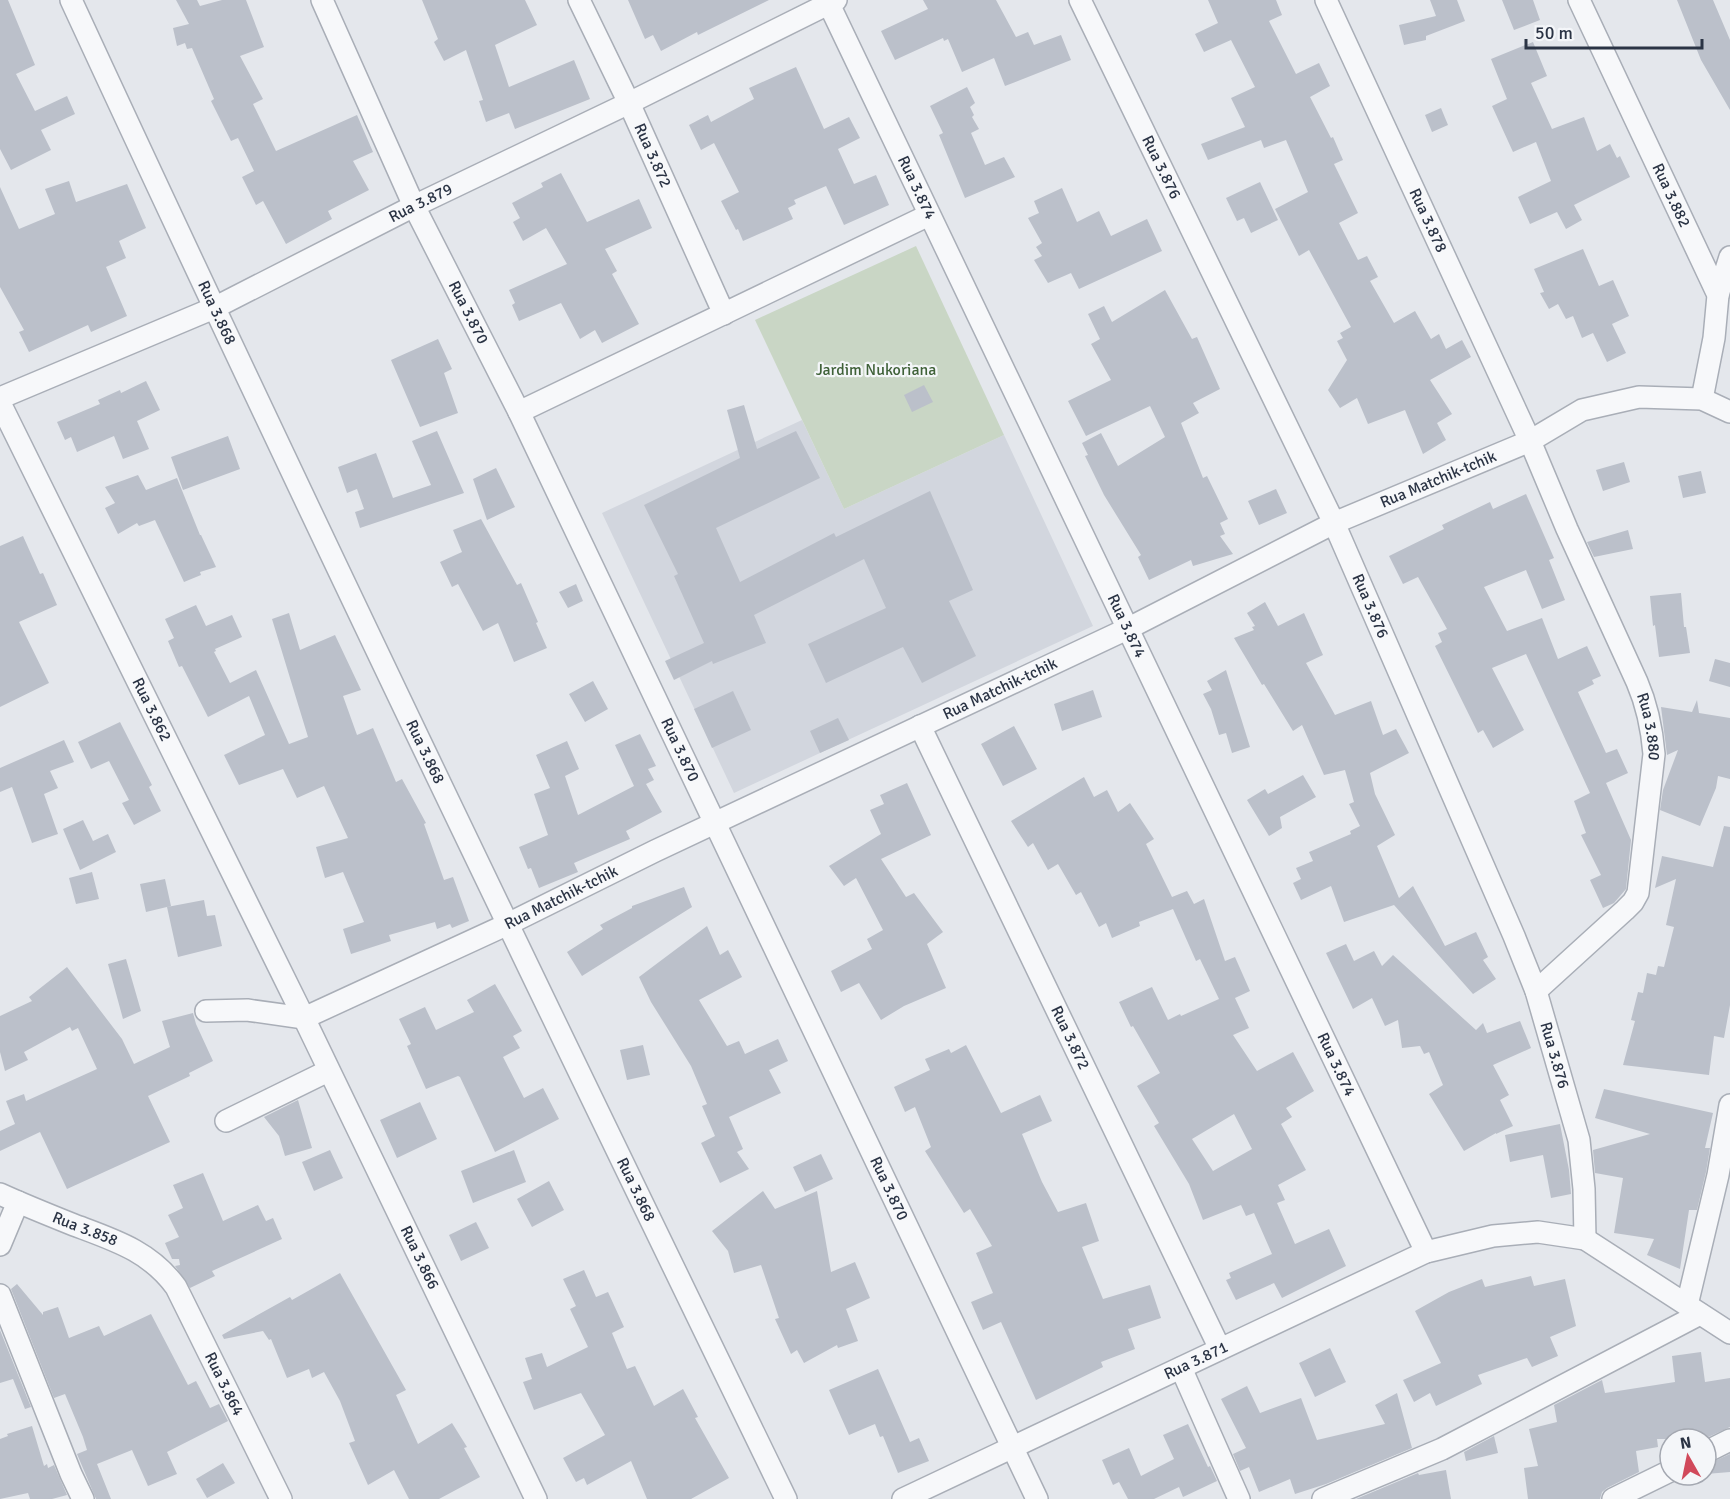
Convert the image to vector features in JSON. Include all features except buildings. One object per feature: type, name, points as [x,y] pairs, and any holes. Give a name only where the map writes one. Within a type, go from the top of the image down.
[{"type":"street","name":"Rua 3.868","points":[[71,0],[506,925],[786,1499]]},
{"type":"street","name":"Rua 3.870","points":[[322,0],[414,206],[519,412],[1037,1499]]},
{"type":"street","name":"Rua 3.872","points":[[579,0],[629,103],[724,314]]},
{"type":"street","name":"Rua 3.876","points":[[1080,0],[1334,523],[1514,936],[1536,991],[1579,1140],[1584,1190],[1585,1239]]},
{"type":"street","name":"Rua 3.878","points":[[1326,0],[1530,441]]},
{"type":"street","name":"Rua 3.882","points":[[1579,0],[1718,295]]},
{"type":"street","name":"Rua 3.879","points":[[0,398],[214,308],[414,206],[629,103],[830,1]]},
{"type":"street","name":"Rua 3.874","points":[[830,1],[929,215],[1426,1252]]},
{"type":"street","points":[[519,412],[929,215]]},
{"type":"street","points":[[1730,257],[1718,295],[1722,340],[1702,399],[1730,411]]},
{"type":"street","name":"Rua Matchik-tchik","points":[[304,1017],[506,925],[715,822],[1127,629],[1334,523],[1530,441],[1582,410],[1639,397],[1702,399]]},
{"type":"street","name":"Rua 3.862","points":[[0,403],[304,1017]]},
{"type":"street","name":"Rua 3.880","points":[[1530,441],[1567,529],[1642,692],[1654,754],[1638,893],[1633,903],[1536,991]]},
{"type":"street","name":"Rua 3.872","points":[[920,726],[1220,1349]]},
{"type":"street","points":[[207,1011],[247,1011],[304,1017]]},
{"type":"street","name":"Rua 3.866","points":[[304,1017],[536,1499]]},
{"type":"street","points":[[226,1121],[328,1071]]},
{"type":"street","points":[[1694,1310],[1730,1105]]},
{"type":"street","points":[[0,1245],[9,1198]]},
{"type":"street","name":"Rua 3.858","points":[[9,1198],[119,1241],[165,1272]]},
{"type":"street","name":"Rua 3.871","points":[[903,1499],[1426,1252],[1493,1236],[1538,1232],[1585,1239]]},
{"type":"street","points":[[1585,1239],[1730,1333]]},
{"type":"street","name":"Rua 3.864","points":[[165,1272],[176,1287],[281,1499]]},
{"type":"street","points":[[0,1294],[83,1499]]},
{"type":"street","points":[[1323,1499],[1442,1449],[1694,1310]]},
{"type":"street","points":[[1181,1368],[1239,1499]]},
{"type":"street","points":[[1613,1499],[1658,1476]]},
{"type":"shaded area","points":[[802,420],[844,509],[1004,435],[1093,626],[734,793],[602,513]]},
{"type":"green space","name":"Jardim Nukoriana","points":[[916,246],[1004,435],[844,509],[755,320]]}]
